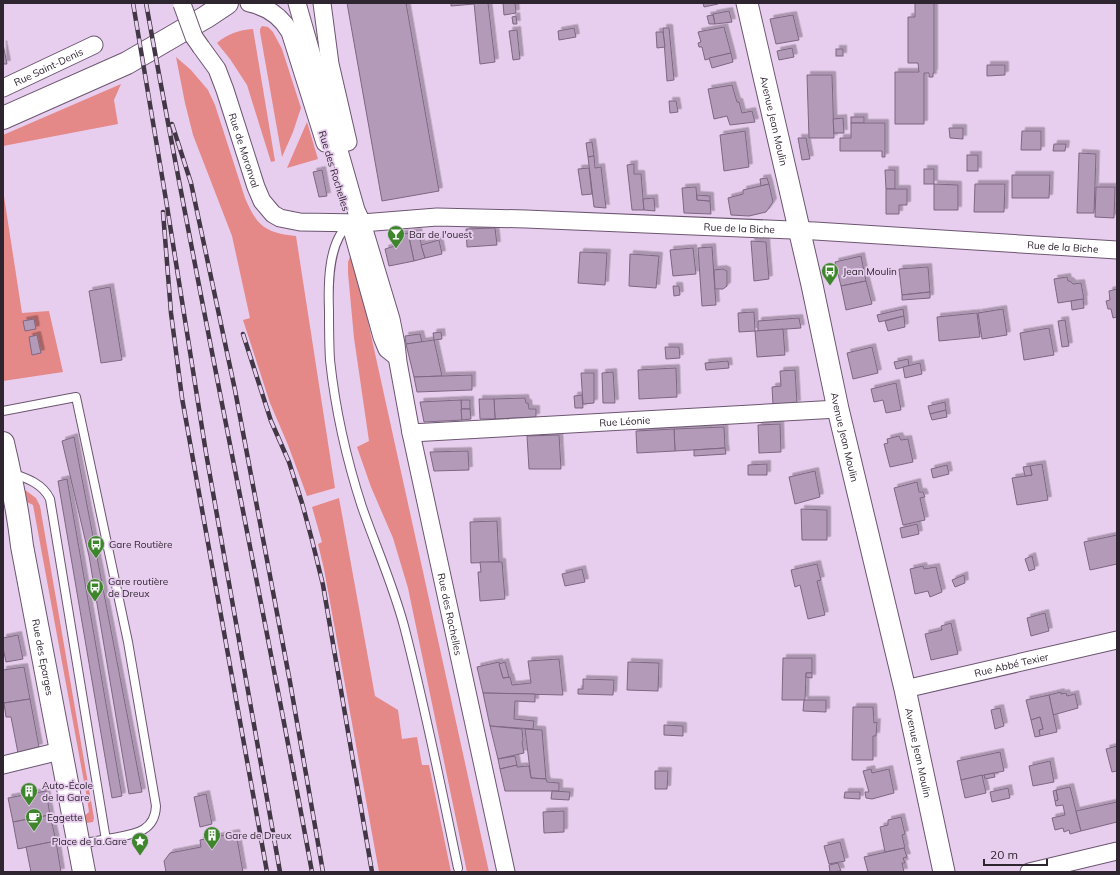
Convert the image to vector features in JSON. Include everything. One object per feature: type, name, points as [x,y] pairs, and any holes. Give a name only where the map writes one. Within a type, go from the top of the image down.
[{"type":"main road","points":[[3,118],[123,66],[189,28],[227,3]]},
{"type":"main road","name":"Rue des Eparges","points":[[3,443],[10,473],[22,546],[38,623],[60,750],[84,872]]},
{"type":"main road","points":[[3,498],[22,546]]},
{"type":"street","name":"Rue de Moronval","points":[[182,3],[191,30],[217,69],[226,90],[256,187],[262,201],[268,209],[280,218],[300,222],[356,223]]},
{"type":"street","name":"Rue des Rochelles","points":[[249,3],[265,7],[285,23],[290,32],[356,223],[382,337],[387,349],[397,359],[411,433],[506,872]]},
{"type":"street","name":"Rue des Rochelles","points":[[298,3],[356,210],[356,223]]},
{"type":"street","name":"Rue des Rochelles","points":[[322,3],[330,64],[362,210],[356,223]]},
{"type":"street","name":"Avenue Jean Moulin","points":[[747,3],[814,293],[838,409],[905,689],[944,872]]},
{"type":"street","name":"Rue Saint-Denis","points":[[3,88],[94,44]]},
{"type":"street","name":"Rue de la Biche","points":[[356,223],[437,217],[534,219],[799,231],[1117,250]]},
{"type":"street","name":"Rue Léonie","points":[[411,433],[838,409]]},
{"type":"street","name":"Rue Abbé Texier","points":[[905,689],[1117,640]]},
{"type":"street","points":[[3,765],[60,750]]},
{"type":"street","points":[[1028,872],[1117,851]]},
{"type":"lane","points":[[356,223],[344,228],[339,235],[331,265],[329,284],[330,360],[340,419],[351,468],[362,507],[392,587],[405,630],[429,730],[458,868]]},
{"type":"lane","points":[[3,411],[76,397],[128,642],[156,806],[153,820],[143,830],[136,834],[79,844]]},
{"type":"lane","points":[[10,473],[22,476],[36,484],[43,489],[50,500],[106,840]]},
{"type":"shaded area","points":[[262,26],[268,27],[273,32],[282,49],[301,108],[293,132],[282,157],[260,32]]},
{"type":"shaded area","points":[[253,29],[275,161],[271,162],[247,85],[230,59],[217,43],[234,33]]},
{"type":"shaded area","points":[[176,57],[191,70],[208,90],[215,105],[245,198],[249,208],[258,222],[269,230],[277,233],[296,236],[335,488],[307,496],[270,403],[243,320],[250,318],[232,236],[193,135]]},
{"type":"shaded area","points":[[121,84],[114,100],[118,124],[3,146],[3,135]]},
{"type":"shaded area","points":[[307,122],[318,159],[287,168]]},
{"type":"shaded area","points":[[3,190],[22,313],[49,311],[63,372],[3,381]]},
{"type":"shaded area","points":[[351,254],[358,276],[489,872],[467,872],[408,588],[393,538],[371,487],[357,447],[369,441],[354,338],[348,273],[348,262]]},
{"type":"shaded area","points":[[21,487],[36,498],[40,506],[94,818],[93,822],[86,823],[83,817],[89,812],[87,798],[33,505],[23,500]]},
{"type":"shaded area","points":[[339,498],[375,696],[398,710],[402,739],[417,737],[422,765],[429,765],[451,872],[379,872],[324,569],[318,544],[322,542],[312,507]]},
{"type":"building","points":[[347,3],[406,3],[439,191],[382,201]]},
{"type":"building","points":[[451,3],[474,3],[474,4],[451,6]]},
{"type":"building","points":[[474,3],[488,3],[495,62],[480,64]]},
{"type":"building","points":[[503,3],[515,3],[516,13],[504,15]]},
{"type":"building","points":[[703,3],[717,3],[718,4],[704,7]]},
{"type":"building","points":[[915,3],[934,3],[934,73],[933,77],[929,77],[929,73],[924,73],[924,124],[895,124],[895,72],[919,72],[918,63],[908,63],[908,17],[915,17]]},
{"type":"building","points":[[729,11],[732,22],[715,24],[713,14]]},
{"type":"building","points":[[713,15],[715,24],[709,24],[707,16]]},
{"type":"building","points":[[793,15],[799,40],[776,44],[770,19]]},
{"type":"building","points":[[516,16],[517,24],[513,24],[512,17]]},
{"type":"building","points":[[724,27],[731,53],[705,60],[702,47],[699,47],[698,43],[701,42],[698,32]]},
{"type":"building","points":[[574,28],[576,37],[559,40],[558,31]]},
{"type":"building","points":[[663,28],[669,28],[674,80],[667,81]]},
{"type":"building","points":[[517,30],[520,59],[513,60],[509,31]]},
{"type":"building","points":[[656,32],[663,32],[665,47],[657,48]]},
{"type":"building","points":[[3,44],[7,64],[3,64]]},
{"type":"building","points":[[792,48],[794,57],[779,60],[777,51]]},
{"type":"building","points":[[836,49],[843,49],[843,56],[836,56]]},
{"type":"building","points":[[731,53],[733,62],[712,68],[709,58]]},
{"type":"building","points":[[987,65],[1005,65],[1005,75],[987,76]]},
{"type":"building","points":[[807,75],[832,75],[834,138],[809,138]]},
{"type":"building","points":[[732,85],[742,113],[752,111],[755,122],[730,125],[727,116],[714,119],[708,89]]},
{"type":"building","points":[[669,101],[676,101],[678,112],[670,113]]},
{"type":"building","points":[[851,117],[864,117],[864,123],[851,123]]},
{"type":"building","points":[[843,118],[844,133],[834,133],[833,119]]},
{"type":"building","points":[[851,123],[885,123],[885,157],[882,157],[882,151],[840,151],[840,138],[851,138]]},
{"type":"building","points":[[949,128],[963,128],[963,139],[950,138]]},
{"type":"building","points":[[745,131],[749,167],[724,171],[720,135]]},
{"type":"building","points":[[1022,131],[1041,131],[1041,150],[1021,150]]},
{"type":"building","points":[[798,138],[806,138],[810,159],[802,160]]},
{"type":"building","points":[[592,142],[594,156],[588,157],[586,143]]},
{"type":"building","points":[[1054,144],[1066,144],[1065,151],[1053,151]]},
{"type":"building","points":[[1079,153],[1096,154],[1094,213],[1077,213]]},
{"type":"building","points":[[967,155],[978,155],[978,171],[967,171]]},
{"type":"building","points":[[594,156],[595,168],[601,167],[606,208],[594,207],[588,157]]},
{"type":"building","points":[[634,164],[634,174],[641,174],[644,210],[632,210],[627,165]]},
{"type":"building","points":[[589,168],[592,194],[582,195],[578,169]]},
{"type":"building","points":[[924,169],[934,169],[934,184],[924,184]]},
{"type":"building","points":[[322,170],[327,196],[319,197],[313,172]]},
{"type":"building","points":[[885,170],[895,170],[895,189],[886,189]]},
{"type":"building","points":[[1012,175],[1050,175],[1049,198],[1012,198]]},
{"type":"building","points":[[767,178],[769,184],[761,186],[760,179]]},
{"type":"building","points":[[769,184],[773,202],[766,212],[749,216],[731,215],[728,198],[743,194],[743,190]]},
{"type":"building","points":[[934,184],[958,185],[958,210],[934,210]]},
{"type":"building","points":[[975,184],[1005,184],[1004,212],[974,212]]},
{"type":"building","points":[[696,187],[697,200],[710,201],[711,214],[684,213],[682,188]]},
{"type":"building","points":[[1096,187],[1115,187],[1114,218],[1095,217]]},
{"type":"building","points":[[886,189],[907,189],[907,205],[899,205],[899,214],[886,214]]},
{"type":"building","points":[[697,195],[710,196],[710,201],[697,200]]},
{"type":"building","points":[[654,198],[655,211],[644,210],[643,199]]},
{"type":"building","points":[[495,228],[497,245],[467,247],[466,229]]},
{"type":"building","points":[[418,232],[425,258],[414,261],[408,233]]},
{"type":"building","points":[[408,233],[414,261],[389,266],[385,249],[395,246],[392,236]]},
{"type":"building","points":[[439,240],[442,254],[425,258],[421,245]]},
{"type":"building","points":[[751,241],[766,242],[769,279],[754,281]]},
{"type":"building","points":[[712,247],[716,305],[702,306],[698,248]]},
{"type":"building","points":[[693,248],[696,274],[673,276],[670,250]]},
{"type":"building","points":[[580,252],[607,253],[605,285],[578,283]]},
{"type":"building","points":[[630,254],[659,256],[656,288],[629,286]]},
{"type":"building","points":[[861,256],[866,281],[841,286],[835,262]]},
{"type":"building","points":[[928,267],[930,292],[902,295],[899,269]]},
{"type":"building","points":[[723,269],[727,271],[727,286],[723,289],[715,289],[714,270]]},
{"type":"building","points":[[1067,277],[1068,281],[1073,284],[1081,283],[1084,299],[1058,303],[1054,279]]},
{"type":"building","points":[[866,281],[872,304],[846,310],[841,286]]},
{"type":"building","points":[[673,286],[679,286],[680,295],[674,296]]},
{"type":"building","points":[[110,287],[122,360],[101,363],[89,291]]},
{"type":"building","points":[[1117,289],[1117,317],[1113,318],[1111,309],[1108,309],[1106,301],[1110,300],[1109,291]]},
{"type":"building","points":[[930,292],[930,298],[902,300],[902,295]]},
{"type":"building","points":[[1083,299],[1084,308],[1072,310],[1071,301]]},
{"type":"building","points":[[903,309],[904,316],[879,322],[877,315]]},
{"type":"building","points":[[1003,309],[1007,335],[982,339],[978,313]]},
{"type":"building","points":[[754,312],[755,331],[739,332],[738,313]]},
{"type":"building","points":[[977,313],[980,337],[939,341],[937,317]]},
{"type":"building","points":[[904,316],[905,327],[888,331],[885,321]]},
{"type":"building","points":[[799,318],[801,328],[758,331],[758,321]]},
{"type":"building","points":[[34,319],[36,329],[25,331],[23,321]]},
{"type":"building","points":[[1065,320],[1069,346],[1062,347],[1058,321]]},
{"type":"building","points":[[1049,328],[1054,355],[1024,360],[1020,333]]},
{"type":"building","points":[[783,329],[785,355],[757,357],[755,331]]},
{"type":"building","points":[[441,332],[442,339],[434,340],[433,333]]},
{"type":"building","points":[[420,334],[422,342],[406,344],[405,336]]},
{"type":"building","points":[[37,335],[41,353],[32,355],[29,337]]},
{"type":"building","points":[[434,340],[442,376],[414,377],[406,344]]},
{"type":"building","points":[[665,347],[679,347],[680,358],[666,359]]},
{"type":"building","points":[[872,347],[878,373],[853,379],[847,353]]},
{"type":"building","points":[[908,359],[909,366],[896,369],[894,362]]},
{"type":"building","points":[[728,361],[729,368],[706,370],[705,363]]},
{"type":"building","points":[[920,363],[922,374],[905,378],[903,367]]},
{"type":"building","points":[[676,368],[677,397],[639,399],[638,370]]},
{"type":"building","points":[[795,370],[797,404],[773,405],[772,387],[781,386],[780,371]]},
{"type":"building","points":[[613,372],[615,403],[603,403],[602,373]]},
{"type":"building","points":[[581,373],[594,373],[594,403],[583,404]]},
{"type":"building","points":[[472,375],[472,390],[417,392],[414,377]]},
{"type":"building","points":[[896,383],[901,410],[886,413],[883,400],[874,402],[871,389]]},
{"type":"building","points":[[582,395],[583,408],[575,408],[574,396]]},
{"type":"building","points":[[525,398],[529,409],[536,409],[536,417],[495,419],[494,399]]},
{"type":"building","points":[[479,399],[494,399],[495,419],[480,419]]},
{"type":"building","points":[[461,400],[470,400],[470,409],[461,409]]},
{"type":"building","points":[[461,400],[462,420],[424,422],[420,402]]},
{"type":"building","points":[[945,402],[946,410],[930,414],[928,406]]},
{"type":"building","points":[[461,409],[470,409],[471,419],[462,420]]},
{"type":"building","points":[[946,410],[947,417],[932,420],[930,414]]},
{"type":"building","points":[[780,424],[781,452],[759,453],[758,425]]},
{"type":"building","points":[[724,427],[725,448],[675,451],[674,429]]},
{"type":"building","points":[[674,429],[675,451],[637,453],[636,431]]},
{"type":"building","points":[[559,435],[561,469],[529,469],[527,436]]},
{"type":"building","points":[[899,436],[901,440],[908,439],[913,462],[890,467],[884,444],[888,443],[887,439]]},
{"type":"building","points":[[74,437],[142,792],[129,794],[89,556],[62,441]]},
{"type":"building","points":[[725,448],[726,454],[694,456],[694,450]]},
{"type":"building","points":[[468,451],[469,470],[434,471],[430,452]]},
{"type":"building","points":[[767,464],[767,475],[748,475],[748,465]]},
{"type":"building","points":[[1042,464],[1048,500],[1017,505],[1012,478],[1032,475],[1030,466]]},
{"type":"building","points":[[947,465],[949,474],[933,478],[931,469]]},
{"type":"building","points":[[1030,466],[1032,475],[1025,476],[1023,467]]},
{"type":"building","points":[[815,471],[820,497],[795,504],[789,477]]},
{"type":"building","points":[[67,479],[122,796],[112,798],[58,481]]},
{"type":"building","points":[[917,482],[919,492],[923,492],[925,497],[920,498],[925,520],[903,525],[894,488]]},
{"type":"building","points":[[801,509],[827,510],[827,540],[802,540]]},
{"type":"building","points":[[497,521],[499,562],[471,563],[470,522]]},
{"type":"building","points":[[917,524],[919,534],[902,538],[900,528]]},
{"type":"building","points":[[1117,535],[1117,564],[1090,570],[1084,542]]},
{"type":"building","points":[[1032,556],[1035,569],[1029,571],[1025,559]]},
{"type":"building","points":[[480,562],[502,562],[505,599],[480,601],[478,572],[481,572]]},
{"type":"building","points":[[817,564],[821,580],[817,581],[825,615],[808,619],[800,585],[795,587],[791,570]]},
{"type":"building","points":[[923,566],[924,569],[936,567],[942,592],[930,597],[928,591],[915,594],[910,569]]},
{"type":"building","points":[[582,569],[585,582],[565,586],[562,574]]},
{"type":"building","points":[[964,575],[965,583],[955,587],[952,580]]},
{"type":"building","points":[[1045,613],[1049,631],[1031,636],[1027,618]]},
{"type":"building","points":[[951,623],[958,654],[931,660],[925,634],[942,630],[941,626]]},
{"type":"building","points":[[18,635],[23,659],[6,662],[3,648],[3,638]]},
{"type":"building","points":[[783,658],[812,658],[812,673],[806,673],[805,700],[782,700]]},
{"type":"building","points":[[559,659],[563,695],[483,693],[477,667],[499,662],[503,678],[510,677],[512,685],[531,683],[528,661]]},
{"type":"building","points":[[505,662],[509,677],[503,678],[499,664]]},
{"type":"building","points":[[628,662],[659,663],[658,691],[627,690]]},
{"type":"building","points":[[24,667],[30,699],[3,703],[3,670]]},
{"type":"building","points":[[806,673],[812,673],[812,678],[806,677]]},
{"type":"building","points":[[583,679],[614,680],[613,695],[578,694],[578,689],[583,689]]},
{"type":"building","points":[[1061,692],[1061,694],[1066,693],[1067,696],[1075,694],[1078,708],[1053,715],[1049,695]]},
{"type":"building","points":[[483,693],[535,694],[535,702],[515,701],[514,719],[534,721],[533,729],[490,726]]},
{"type":"building","points":[[1049,695],[1057,732],[1040,736],[1039,730],[1043,729],[1040,717],[1031,720],[1026,700]]},
{"type":"building","points":[[30,699],[39,747],[18,753],[11,717],[6,717],[4,703]]},
{"type":"building","points":[[804,700],[826,700],[826,712],[803,711]]},
{"type":"building","points":[[853,707],[873,707],[874,723],[877,722],[876,736],[873,736],[873,760],[852,760]]},
{"type":"building","points":[[1000,708],[1004,726],[995,729],[991,710]]},
{"type":"building","points":[[1040,717],[1043,729],[1039,730],[1040,736],[1035,737],[1031,720]]},
{"type":"building","points":[[664,725],[683,726],[683,736],[664,735]]},
{"type":"building","points":[[490,726],[522,729],[524,753],[498,759]]},
{"type":"building","points":[[525,729],[542,730],[546,779],[531,778]]},
{"type":"building","points":[[1117,746],[1117,771],[1112,772],[1106,749]]},
{"type":"building","points":[[1000,752],[1004,771],[961,780],[957,761]]},
{"type":"building","points":[[515,756],[517,765],[500,769],[498,759]]},
{"type":"building","points":[[1050,761],[1054,782],[1033,786],[1029,766]]},
{"type":"building","points":[[517,765],[517,767],[529,766],[531,778],[546,779],[547,782],[559,783],[559,791],[505,791],[500,769]]},
{"type":"building","points":[[871,769],[872,773],[889,769],[894,793],[872,799],[866,798],[865,792],[869,792],[863,771]]},
{"type":"building","points":[[655,771],[668,771],[667,789],[655,789]]},
{"type":"building","points":[[994,773],[995,777],[985,779],[984,775]]},
{"type":"building","points":[[982,775],[986,793],[965,798],[961,780]]},
{"type":"building","points":[[1070,787],[1081,831],[1070,834],[1069,830],[1064,832],[1063,828],[1055,830],[1052,818],[1065,815],[1063,805],[1056,806],[1055,801],[1058,800],[1056,790]]},
{"type":"building","points":[[1008,788],[1010,798],[992,802],[990,792]]},
{"type":"building","points":[[1056,790],[1058,800],[1055,801],[1053,791]]},
{"type":"building","name":"Auto-École de la Gare","points":[[46,791],[50,815],[13,822],[8,798]]},
{"type":"building","points":[[552,791],[570,792],[569,800],[551,799]]},
{"type":"building","points":[[845,792],[860,792],[860,799],[844,798]]},
{"type":"building","points":[[206,794],[212,824],[200,827],[194,797]]},
{"type":"building","points":[[1117,802],[1117,822],[1081,831],[1076,811]]},
{"type":"building","points":[[564,811],[564,832],[544,833],[543,812]]},
{"type":"building","name":"Eggette","points":[[50,815],[56,841],[18,849],[13,822]]},
{"type":"building","points":[[901,817],[905,834],[902,835],[905,848],[885,852],[880,827],[888,825],[888,820]]},
{"type":"building","name":"Gare de Dreux","points":[[236,833],[243,872],[166,872],[164,861],[170,853],[201,847],[200,840]]},
{"type":"building","points":[[56,841],[61,872],[31,872],[26,847]]},
{"type":"building","points":[[840,842],[845,861],[829,864],[824,846]]},
{"type":"building","points":[[904,848],[907,857],[903,858],[905,863],[902,863],[904,872],[868,872],[864,857]]},
{"type":"building","points":[[838,863],[841,871],[830,872],[829,865]]},
{"type":"railway","points":[[133,3],[206,453],[280,872]]},
{"type":"railway","points":[[146,3],[186,220],[312,872]]},
{"type":"railway","points":[[172,124],[191,183],[235,390],[290,682],[323,872]]},
{"type":"railway","points":[[163,212],[171,313],[182,398],[267,872]]},
{"type":"railway","points":[[243,334],[271,421],[289,462],[302,503],[323,585],[372,872]]},
{"type":"place","name":"Bar de l'ouest","points":[[396,249]]},
{"type":"place","name":"Jean Moulin","points":[[830,286]]},
{"type":"place","name":"Gare Routière","points":[[96,559]]},
{"type":"place","name":"Gare routière de Dreux","points":[[95,602]]},
{"type":"place","name":"Auto-École de la Gare","points":[[29,806]]},
{"type":"place","name":"Eggette","points":[[34,832]]},
{"type":"place","name":"Gare de Dreux","points":[[212,850]]},
{"type":"place","name":"Place de la Gare","points":[[140,856]]}]
